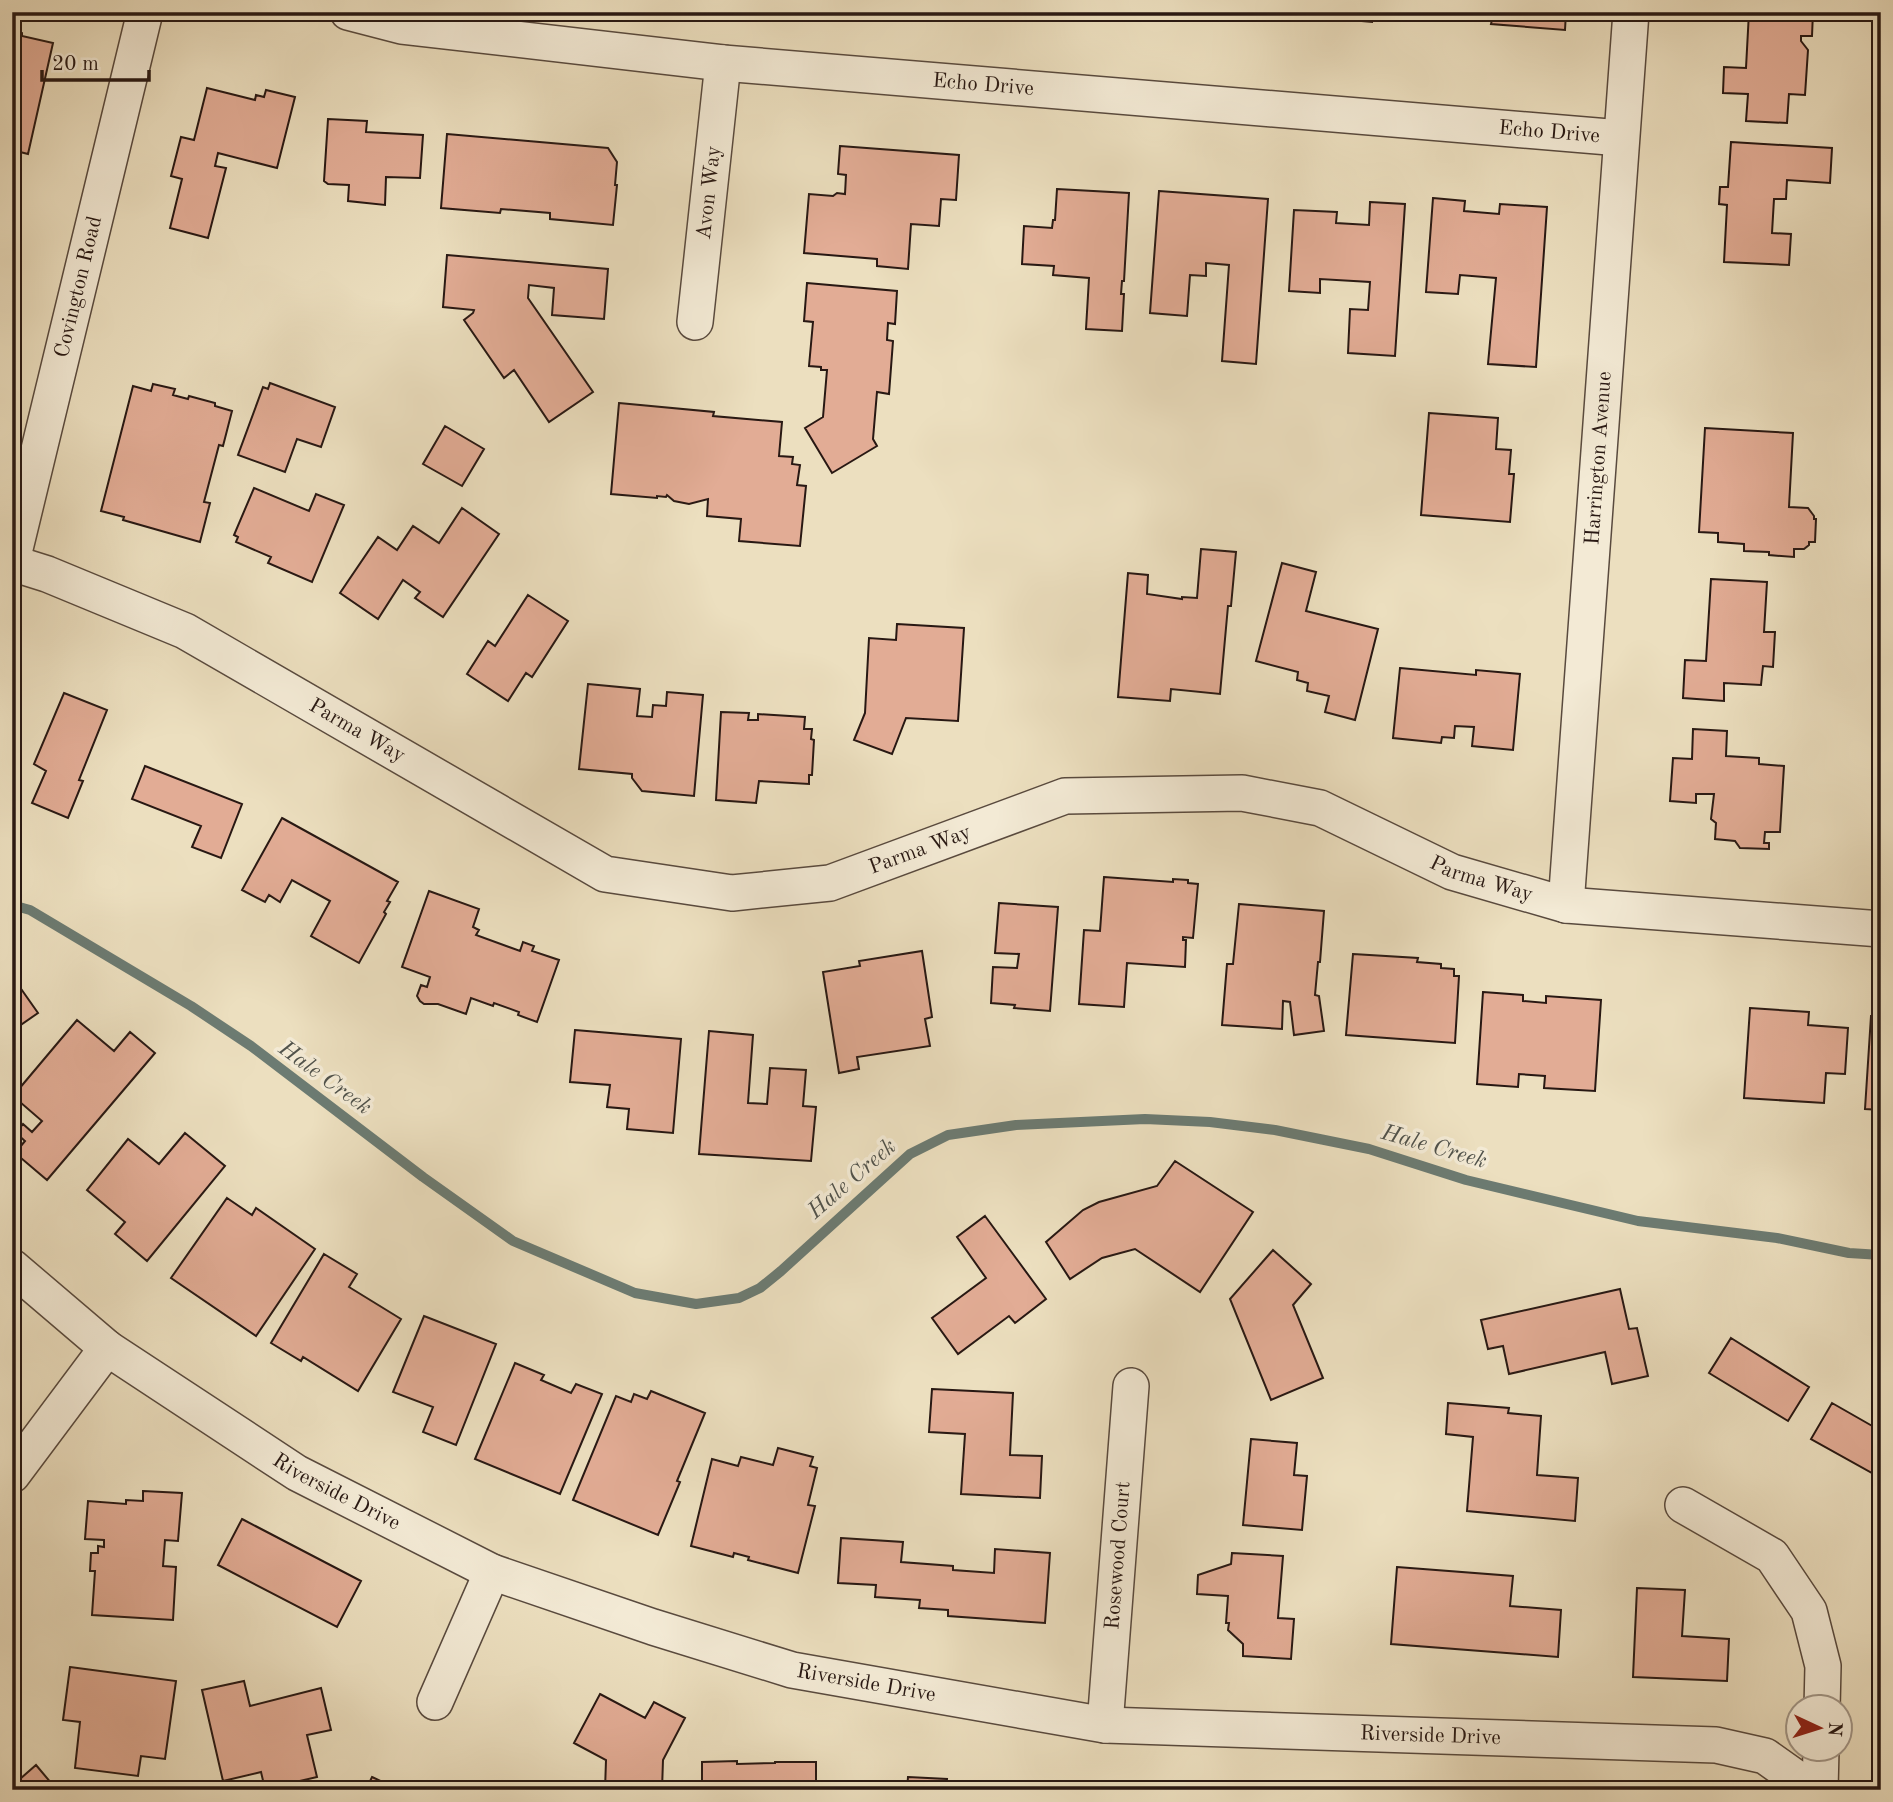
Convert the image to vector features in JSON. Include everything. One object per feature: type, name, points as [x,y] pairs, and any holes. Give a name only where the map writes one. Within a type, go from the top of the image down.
[{"type":"street","name":"Covington Road","points":[[12,562],[145,12]]},
{"type":"street","name":"Echo Drive","points":[[348,12],[402,26],[723,63],[1620,138]]},
{"type":"street","name":"Harrington Avenue","points":[[1566,905],[1631,12]]},
{"type":"street","name":"Avon Way","points":[[695,322],[723,63]]},
{"type":"street","name":"Parma Way","points":[[12,562],[185,631],[605,874],[732,893],[830,883],[1065,796],[1242,793],[1320,808],[1452,872],[1566,905],[1881,929]]},
{"type":"street","name":"Riverside Drive","points":[[12,1267],[107,1348],[297,1474],[492,1572],[653,1627],[792,1670],[1105,1725],[1716,1745],[1765,1756],[1813,1790]]},
{"type":"street","points":[[12,1475],[107,1348]]},
{"type":"street","name":"Rosewood Court","points":[[1105,1725],[1132,1386]]},
{"type":"street","points":[[1683,1505],[1772,1556],[1810,1611],[1823,1666],[1822,1694]]},
{"type":"street","points":[[435,1702],[492,1572]]},
{"type":"street","points":[[1820,1790],[1821,1764]]},
{"type":"building","points":[[1317,12],[1372,12],[1372,22],[1316,17]]},
{"type":"building","points":[[1457,12],[1566,12],[1565,30],[1491,24],[1492,20],[1457,17]]},
{"type":"building","points":[[1749,12],[1813,12],[1812,36],[1801,36],[1801,41],[1808,50],[1805,95],[1789,94],[1787,123],[1746,121],[1748,94],[1723,93],[1724,67],[1746,68]]},
{"type":"building","points":[[12,31],[53,43],[28,154],[12,150]]},
{"type":"building","points":[[207,88],[255,100],[256,95],[264,97],[266,90],[295,97],[277,168],[218,153],[215,166],[226,168],[208,238],[170,228],[182,179],[171,176],[181,137],[194,140]]},
{"type":"building","points":[[328,119],[367,121],[366,132],[423,135],[420,178],[386,177],[385,205],[348,201],[349,185],[328,184],[324,181]]},
{"type":"building","points":[[447,134],[608,148],[617,162],[613,225],[550,219],[550,213],[501,209],[500,213],[441,208]]},
{"type":"building","points":[[1878,141],[1881,142],[1881,200],[1875,200]]},
{"type":"building","points":[[1731,142],[1832,148],[1830,183],[1787,180],[1786,199],[1774,199],[1772,233],[1791,234],[1789,265],[1724,262],[1727,205],[1719,204],[1720,187],[1728,187]]},
{"type":"building","points":[[840,146],[959,155],[956,200],[941,199],[939,226],[911,224],[908,269],[877,266],[877,259],[804,253],[809,194],[845,194],[846,175],[838,174]]},
{"type":"building","points":[[1057,189],[1129,193],[1121,294],[1124,294],[1122,331],[1086,329],[1089,278],[1053,275],[1054,266],[1022,264],[1024,226],[1052,228]]},
{"type":"building","points":[[1159,191],[1268,199],[1256,364],[1222,361],[1229,265],[1206,263],[1206,276],[1190,275],[1187,316],[1150,313]]},
{"type":"building","points":[[1433,198],[1465,201],[1464,211],[1499,214],[1500,204],[1547,207],[1536,367],[1488,364],[1496,278],[1460,275],[1458,294],[1426,292]]},
{"type":"building","points":[[1370,202],[1405,204],[1395,356],[1348,353],[1350,309],[1368,310],[1370,282],[1320,279],[1320,293],[1289,291],[1294,210],[1337,212],[1336,223],[1369,225]]},
{"type":"building","points":[[447,255],[608,269],[604,319],[552,315],[554,288],[529,285],[528,298],[593,392],[549,422],[514,370],[504,378],[464,320],[474,310],[443,307]]},
{"type":"building","points":[[807,283],[897,291],[895,324],[888,323],[887,340],[893,341],[889,394],[877,392],[873,439],[877,446],[832,473],[805,428],[823,417],[827,370],[809,366],[813,322],[804,321]]},
{"type":"building","points":[[270,383],[335,407],[321,447],[297,439],[285,472],[238,455],[263,387],[268,389]]},
{"type":"building","points":[[153,384],[175,389],[173,395],[215,403],[215,406],[232,411],[223,446],[219,445],[204,502],[210,503],[200,542],[101,511],[133,386],[151,391]]},
{"type":"building","points":[[619,403],[782,422],[779,456],[793,457],[792,464],[800,465],[797,485],[806,486],[800,546],[739,541],[741,519],[707,516],[708,499],[689,504],[674,501],[667,495],[657,498],[611,494]]},
{"type":"building","points":[[1429,413],[1498,418],[1496,449],[1511,450],[1509,474],[1514,474],[1510,522],[1421,515]]},
{"type":"building","points":[[445,426],[484,449],[462,486],[423,464]]},
{"type":"building","points":[[1705,428],[1793,433],[1789,507],[1808,508],[1814,516],[1815,542],[1809,542],[1804,549],[1794,549],[1794,557],[1769,555],[1769,552],[1744,551],[1744,544],[1718,542],[1718,533],[1699,532]]},
{"type":"building","points":[[254,488],[309,511],[316,494],[344,505],[312,582],[268,563],[271,557],[236,542],[238,537],[234,535]]},
{"type":"building","points":[[462,508],[499,534],[443,617],[415,598],[420,592],[403,580],[378,619],[340,593],[378,537],[397,550],[413,526],[439,543]]},
{"type":"building","points":[[1201,549],[1236,552],[1220,694],[1171,689],[1170,701],[1118,697],[1128,573],[1148,575],[1147,594],[1182,599],[1197,598]]},
{"type":"building","points":[[1282,563],[1316,572],[1306,611],[1378,629],[1355,720],[1325,712],[1329,696],[1307,691],[1308,683],[1297,680],[1298,672],[1256,661]]},
{"type":"building","points":[[1711,579],[1767,582],[1764,632],[1775,632],[1773,667],[1763,666],[1761,685],[1724,683],[1724,701],[1683,698],[1685,660],[1706,661]]},
{"type":"building","points":[[528,595],[568,621],[532,677],[526,673],[508,701],[467,674],[488,641],[495,646]]},
{"type":"building","points":[[897,624],[964,628],[958,721],[906,718],[892,754],[854,740],[865,713],[869,638],[896,640]]},
{"type":"building","points":[[1400,668],[1476,675],[1476,670],[1520,674],[1513,750],[1472,746],[1474,727],[1455,726],[1454,738],[1442,737],[1441,743],[1393,738]]},
{"type":"building","points":[[588,684],[640,689],[637,716],[652,717],[653,705],[666,706],[667,692],[703,695],[694,796],[642,791],[632,774],[579,769]]},
{"type":"building","points":[[64,693],[107,710],[79,780],[83,781],[68,818],[32,803],[46,771],[34,764]]},
{"type":"building","points":[[721,712],[749,713],[748,720],[758,720],[758,714],[805,717],[804,729],[812,729],[811,739],[814,740],[809,784],[759,781],[756,803],[716,800]]},
{"type":"building","points":[[1693,729],[1727,731],[1726,756],[1759,758],[1759,764],[1784,766],[1780,832],[1765,832],[1764,843],[1769,843],[1769,849],[1740,848],[1735,841],[1715,839],[1716,823],[1711,819],[1714,794],[1696,794],[1696,803],[1670,801],[1673,758],[1692,759]]},
{"type":"building","points":[[145,766],[242,804],[221,858],[192,847],[201,826],[132,799]]},
{"type":"building","points":[[282,818],[398,882],[387,901],[390,902],[384,912],[386,914],[359,963],[311,936],[330,901],[292,880],[280,902],[269,895],[265,902],[242,890]]},
{"type":"building","points":[[1104,877],[1173,882],[1173,879],[1188,880],[1188,883],[1198,884],[1193,938],[1183,937],[1183,940],[1186,940],[1185,967],[1127,963],[1124,1007],[1079,1004],[1084,930],[1100,931]]},
{"type":"building","points":[[429,891],[479,909],[473,927],[479,930],[476,935],[520,951],[523,942],[534,946],[532,951],[559,960],[537,1022],[518,1015],[519,1012],[471,998],[466,1014],[420,1001],[417,996],[421,985],[427,987],[430,977],[402,967]]},
{"type":"building","points":[[999,903],[1058,907],[1050,1011],[991,1003],[993,967],[1017,968],[1019,954],[995,953]]},
{"type":"building","points":[[1239,904],[1324,911],[1315,995],[1319,996],[1324,1031],[1294,1035],[1290,1002],[1283,1001],[1282,1029],[1222,1025],[1227,964],[1233,964]]},
{"type":"building","points":[[922,951],[932,1017],[925,1019],[930,1046],[857,1057],[859,1069],[839,1073],[823,972],[860,966],[859,961]]},
{"type":"building","points":[[1353,954],[1418,958],[1417,962],[1441,964],[1441,968],[1454,969],[1454,976],[1459,976],[1455,1043],[1346,1035]]},
{"type":"building","points":[[12,976],[38,1013],[12,1031]]},
{"type":"building","points":[[1483,992],[1523,995],[1523,1001],[1546,1003],[1546,996],[1601,1000],[1595,1091],[1544,1088],[1545,1076],[1519,1074],[1518,1087],[1477,1084]]},
{"type":"building","points":[[1750,1008],[1809,1012],[1808,1025],[1848,1028],[1845,1074],[1826,1073],[1824,1103],[1744,1098]]},
{"type":"building","points":[[1871,1016],[1881,1017],[1881,1110],[1865,1109]]},
{"type":"building","points":[[77,1020],[114,1051],[130,1032],[155,1053],[47,1180],[15,1153],[25,1141],[16,1133],[23,1124],[32,1132],[42,1121],[13,1096]]},
{"type":"building","points":[[575,1030],[681,1039],[673,1133],[627,1129],[629,1109],[607,1107],[610,1085],[570,1082]]},
{"type":"building","points":[[709,1031],[753,1035],[748,1103],[767,1104],[770,1068],[806,1070],[803,1106],[816,1107],[811,1161],[699,1154]]},
{"type":"building","points":[[185,1133],[225,1166],[147,1261],[115,1234],[125,1222],[87,1190],[128,1139],[159,1164]]},
{"type":"building","points":[[1175,1161],[1253,1212],[1200,1292],[1135,1249],[1102,1258],[1070,1279],[1046,1242],[1083,1210],[1099,1202],[1157,1186]]},
{"type":"building","points":[[227,1198],[252,1215],[256,1208],[315,1249],[256,1336],[171,1278]]},
{"type":"building","points":[[985,1216],[1046,1299],[1015,1323],[1009,1316],[958,1354],[932,1318],[986,1278],[957,1237]]},
{"type":"building","points":[[1273,1250],[1311,1284],[1293,1305],[1323,1378],[1271,1400],[1230,1299]]},
{"type":"building","points":[[324,1254],[357,1274],[349,1287],[401,1319],[358,1391],[303,1357],[301,1361],[271,1343]]},
{"type":"building","points":[[1620,1289],[1629,1329],[1637,1328],[1648,1376],[1612,1384],[1605,1352],[1509,1374],[1503,1346],[1488,1349],[1481,1320]]},
{"type":"building","points":[[424,1316],[496,1344],[456,1445],[423,1432],[433,1407],[393,1392]]},
{"type":"building","points":[[1731,1338],[1809,1387],[1788,1421],[1709,1373]]},
{"type":"building","points":[[515,1363],[544,1375],[541,1380],[571,1393],[576,1384],[602,1394],[560,1494],[475,1459]]},
{"type":"building","points":[[932,1389],[1013,1393],[1010,1455],[1042,1456],[1040,1498],[961,1494],[965,1434],[929,1432]]},
{"type":"building","points":[[651,1391],[705,1413],[658,1535],[573,1500],[616,1396],[631,1402],[634,1394],[647,1399]]},
{"type":"building","points":[[1448,1403],[1509,1408],[1508,1413],[1541,1416],[1537,1475],[1578,1478],[1575,1521],[1467,1511],[1473,1437],[1446,1434]]},
{"type":"building","points":[[1832,1403],[1881,1431],[1881,1478],[1811,1439]]},
{"type":"building","points":[[1251,1439],[1297,1443],[1294,1475],[1307,1476],[1302,1530],[1243,1525]]},
{"type":"building","points":[[778,1448],[813,1457],[810,1466],[817,1468],[808,1505],[815,1506],[798,1573],[748,1560],[749,1557],[734,1553],[733,1557],[691,1546],[712,1459],[738,1466],[741,1457],[773,1465]]},
{"type":"building","points":[[143,1491],[182,1493],[178,1541],[165,1540],[163,1566],[176,1567],[173,1620],[92,1615],[95,1571],[90,1571],[91,1553],[98,1553],[98,1546],[104,1547],[104,1540],[85,1539],[88,1501],[126,1504],[126,1500],[143,1501]]},
{"type":"building","points":[[242,1519],[361,1581],[337,1627],[218,1565]]},
{"type":"building","points":[[841,1538],[903,1542],[901,1562],[953,1566],[953,1570],[994,1573],[995,1549],[1050,1553],[1045,1623],[948,1616],[948,1610],[919,1608],[920,1600],[875,1597],[876,1585],[838,1583]]},
{"type":"building","points":[[1232,1553],[1283,1556],[1278,1618],[1294,1619],[1291,1659],[1243,1656],[1243,1644],[1228,1630],[1229,1623],[1226,1623],[1228,1596],[1197,1594],[1198,1575],[1231,1564]]},
{"type":"building","points":[[1397,1567],[1513,1576],[1510,1606],[1561,1610],[1558,1657],[1391,1644]]},
{"type":"building","points":[[1637,1588],[1685,1590],[1682,1636],[1729,1639],[1727,1681],[1633,1677]]},
{"type":"building","points":[[70,1667],[176,1681],[165,1759],[141,1756],[138,1776],[75,1768],[80,1722],[63,1720]]},
{"type":"building","points":[[244,1681],[250,1706],[321,1688],[331,1730],[307,1735],[317,1777],[265,1789],[261,1772],[223,1781],[202,1690]]},
{"type":"building","points":[[600,1694],[645,1718],[654,1702],[685,1718],[663,1760],[662,1790],[605,1790],[606,1760],[574,1743]]},
{"type":"building","points":[[737,1761],[737,1764],[816,1762],[816,1790],[702,1790],[702,1762]]},
{"type":"building","points":[[36,1765],[57,1790],[12,1790],[12,1786]]},
{"type":"building","points":[[372,1777],[400,1790],[366,1790]]},
{"type":"building","points":[[908,1777],[947,1779],[946,1790],[874,1790],[874,1787],[907,1789]]},
{"type":"waterway","name":"Hale Creek","points":[[12,905],[30,910],[191,1006],[251,1046],[423,1177],[513,1241],[635,1293],[696,1304],[739,1298],[760,1288],[910,1154],[948,1135],[1016,1125],[1145,1119],[1210,1122],[1275,1130],[1369,1149],[1466,1180],[1638,1221],[1777,1238],[1849,1253],[1881,1255]]}]
